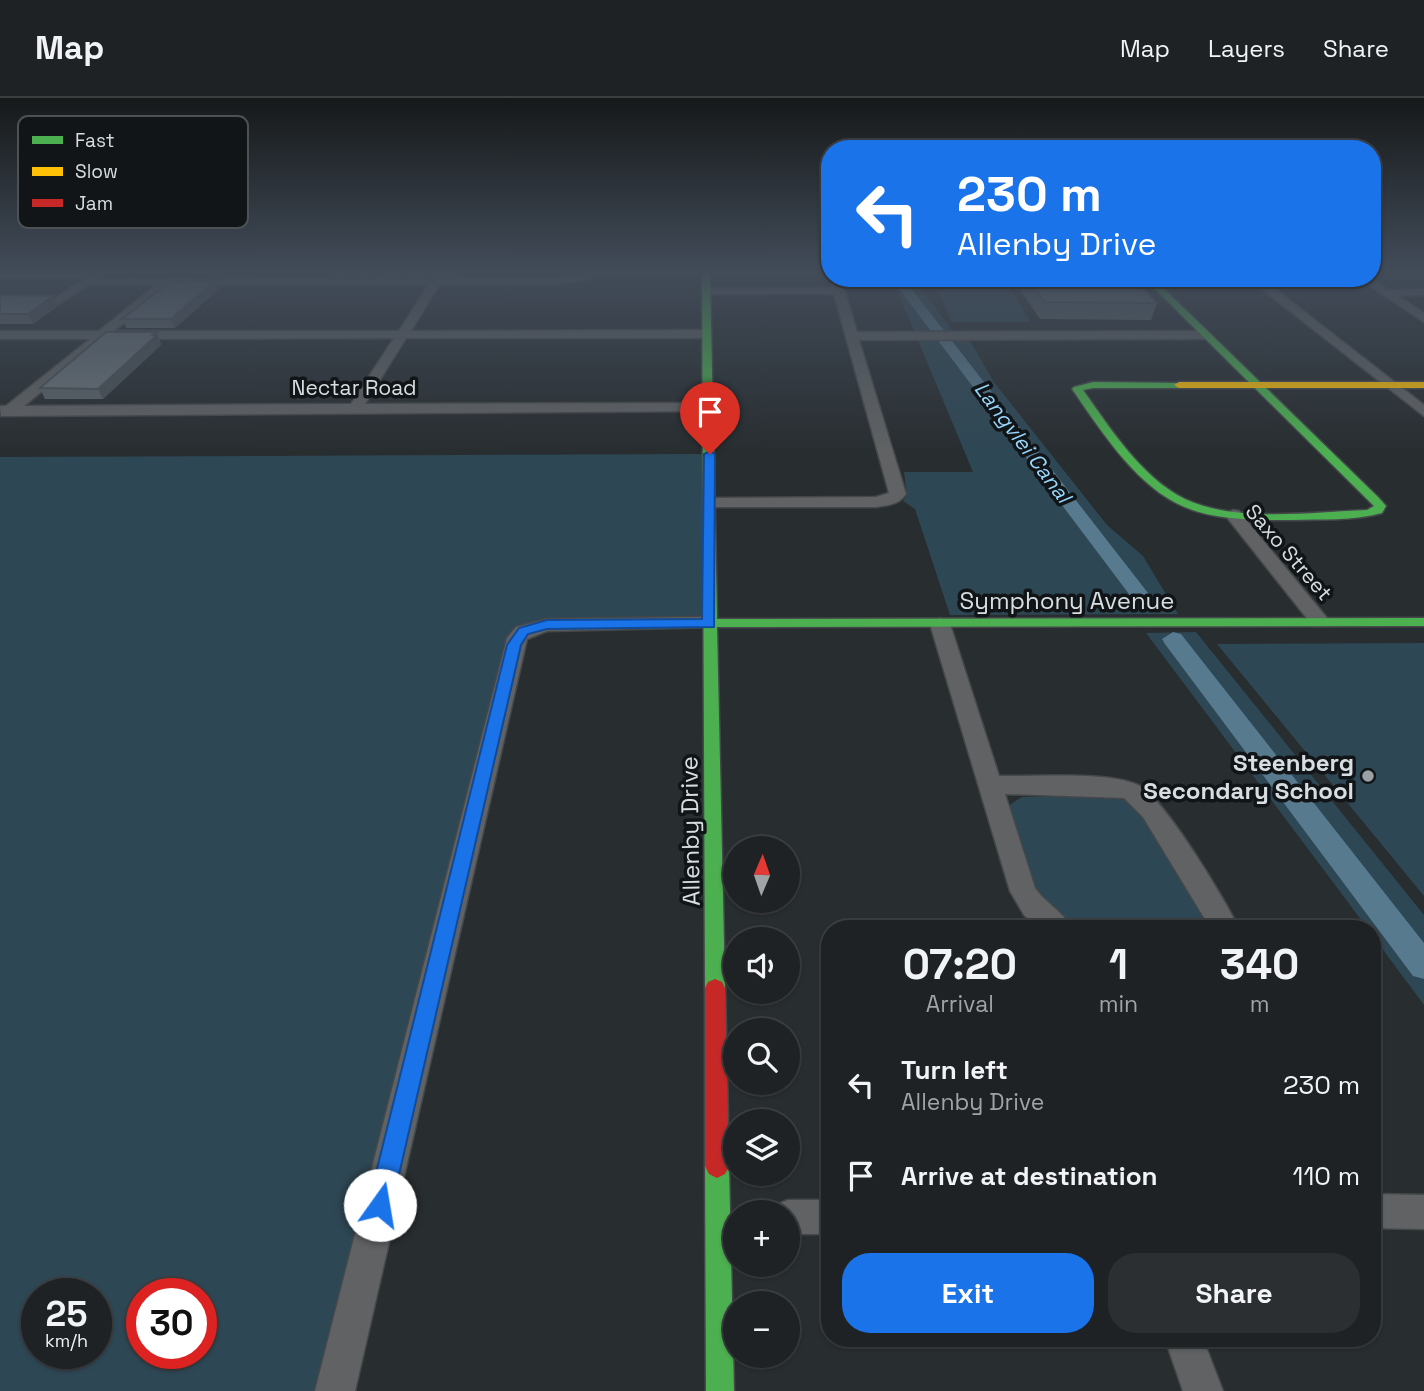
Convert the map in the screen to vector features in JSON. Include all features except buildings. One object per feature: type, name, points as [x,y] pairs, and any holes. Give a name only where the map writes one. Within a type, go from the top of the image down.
[{"type":"street","points":[[3,412],[105,331]]},
{"type":"street","points":[[356,408],[406,331]]},
{"type":"street","points":[[711,503],[876,502],[890,500],[898,494],[851,331]]},
{"type":"street","points":[[1200,331],[1380,506],[1378,511],[1367,514],[1234,515]]},
{"type":"street","points":[[1321,331],[1424,412]]},
{"type":"street","points":[[0,335],[706,334]]},
{"type":"street","name":"Allenby Drive","points":[[706,334],[711,503],[709,624],[726,1200]]},
{"type":"street","points":[[852,336],[1204,335]]},
{"type":"street","name":"Saxo Street","points":[[1320,622],[1234,515],[1191,505],[1159,487],[1100,422],[1077,390],[1093,385],[1424,385]]},
{"type":"street","name":"Nectar Road","points":[[3,412],[708,407]]},
{"type":"street","name":"Symphony Avenue","points":[[709,624],[1424,622]]},
{"type":"street","points":[[335,1391],[514,645],[523,631],[547,625],[709,624]]},
{"type":"street","points":[[940,624],[1023,891],[1033,907],[1048,920]]},
{"type":"street","points":[[988,785],[1119,788],[1132,792],[1152,810],[1219,920]]},
{"type":"street","points":[[1381,1211],[1424,1212]]},
{"type":"street","points":[[800,1217],[821,1217]]},
{"type":"street","name":"Allenby Drive","points":[[720,1391],[725,1277]]},
{"type":"street","points":[[1187,1347],[1203,1391]]},
{"type":"shaded area","points":[[914,331],[954,333],[915,333]]},
{"type":"shaded area","points":[[968,337],[993,381],[1107,525],[1143,556],[1178,614],[950,615],[915,509],[903,501],[907,495],[904,472],[973,472],[917,338]]},
{"type":"shaded area","points":[[710,454],[709,623],[524,631],[335,1391],[0,1391],[0,457]]},
{"type":"shaded area","points":[[1196,632],[1424,915],[1424,1005],[1381,947],[1381,920],[1361,920],[1146,633]]},
{"type":"shaded area","name":"Steenberg Secondary School","points":[[1424,643],[1424,896],[1217,644]]},
{"type":"shaded area","points":[[1117,796],[1140,808],[1202,915],[1202,920],[1058,920],[1052,917],[1036,902],[1008,806],[1022,797]]},
{"type":"waterway","name":"Langvlei Canal","points":[[938,331],[1148,606]]},
{"type":"waterway","name":"Langvlei Canal","points":[[1173,639],[1424,966]]},
{"type":"traffic: fast","points":[[707,331],[715,988]]},
{"type":"traffic: fast","points":[[1179,385],[1093,385],[1077,389],[1139,468],[1168,494],[1182,502],[1225,514],[1248,516],[1367,514],[1378,511],[1380,506],[1374,499],[1203,331]]},
{"type":"traffic: fast","points":[[709,623],[1424,622]]},
{"type":"traffic: fast","points":[[717,1166],[720,1391]]},
{"type":"traffic: slow","points":[[1179,385],[1424,385]]},
{"type":"traffic: jam","points":[[715,988],[717,1166]]},
{"type":"place","name":"Steenberg Secondary School","points":[[1368,776]]},
{"type":"route","points":[[380,1205],[517,638],[523,631],[547,625],[709,624],[710,454]]}]
